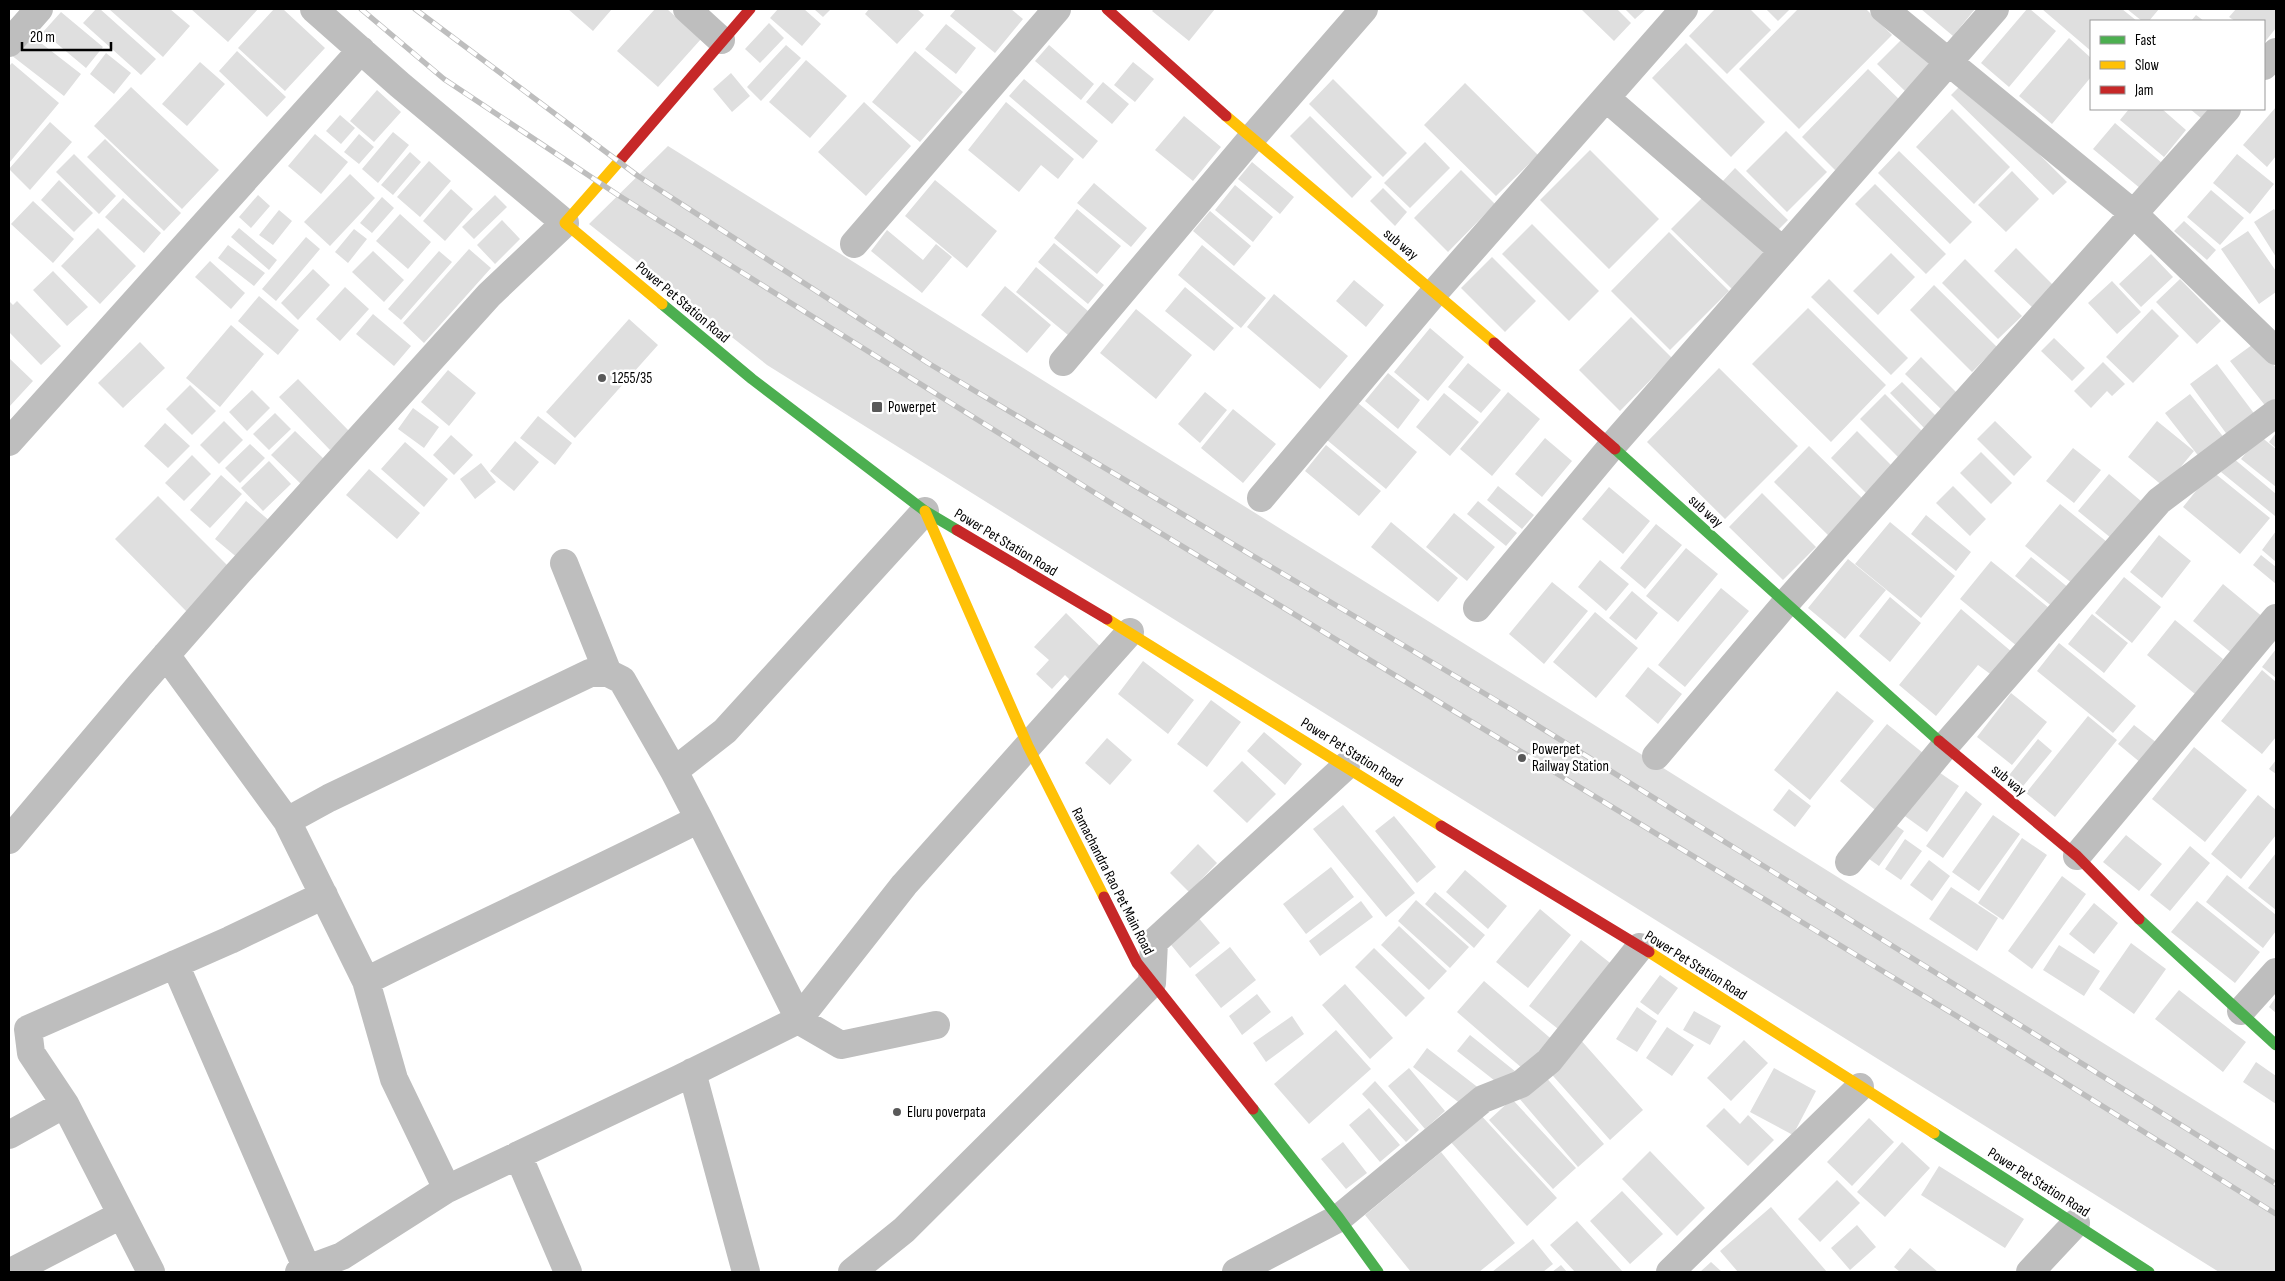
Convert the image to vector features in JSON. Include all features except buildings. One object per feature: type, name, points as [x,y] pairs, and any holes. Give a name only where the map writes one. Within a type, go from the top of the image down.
[{"type":"street","points":[[9,42],[39,9]]},
{"type":"street","points":[[314,9],[565,222]]},
{"type":"street","points":[[687,9],[721,40]]},
{"type":"street","points":[[9,840],[166,655],[490,295],[565,222],[608,176],[721,40],[750,9]]},
{"type":"street","points":[[854,244],[1057,9]]},
{"type":"street","name":"sub way","points":[[1107,9],[1251,139],[1435,292],[1612,446],[1944,746],[2077,856],[2136,917],[2276,1045]]},
{"type":"street","points":[[1063,362],[1251,139],[1364,9]]},
{"type":"street","points":[[1261,498],[1435,292],[1684,9]]},
{"type":"street","points":[[1884,9],[2134,214],[2276,351]]},
{"type":"street","points":[[1477,608],[1612,446],[1995,9]]},
{"type":"street","points":[[9,442],[361,50]]},
{"type":"street","points":[[2265,65],[2276,52]]},
{"type":"street","points":[[1606,98],[1783,251]]},
{"type":"street","points":[[1656,756],[1785,604],[2226,110]]},
{"type":"street","name":"Power Pet Station Road","points":[[565,222],[752,379],[925,511],[1130,632],[1530,882],[1640,947],[2076,1223],[2149,1272]]},
{"type":"street","points":[[1849,862],[1944,746],[2159,501],[2276,413]]},
{"type":"street","points":[[674,771],[725,731],[925,511]]},
{"type":"street","name":"Ramachandra Rao Pet Main Road","points":[[925,511],[1028,746],[1137,963],[1339,1218],[1378,1272]]},
{"type":"street","points":[[564,563],[608,673]]},
{"type":"street","points":[[2077,856],[2276,618]]},
{"type":"street","points":[[175,964],[303,1271],[345,1264],[447,1189],[799,1019],[904,885],[1130,632]]},
{"type":"street","points":[[166,655],[288,821],[366,980],[394,1079],[447,1189]]},
{"type":"street","points":[[288,821],[329,798],[590,673],[608,673],[622,680],[674,771],[799,1019],[841,1045],[936,1025]]},
{"type":"street","points":[[852,1272],[904,1230],[1152,983],[1154,942],[1346,766]]},
{"type":"street","points":[[366,980],[482,923],[604,868],[699,819]]},
{"type":"street","points":[[151,1272],[65,1104],[31,1053],[28,1029],[324,895]]},
{"type":"street","points":[[1236,1272],[1339,1218],[1483,1100],[1521,1084],[1549,1061],[1640,947]]},
{"type":"street","points":[[2241,1011],[2276,972]]},
{"type":"street","points":[[692,1072],[746,1272]]},
{"type":"street","points":[[1670,1272],[1860,1087]]},
{"type":"street","points":[[9,1135],[65,1104]]},
{"type":"street","points":[[518,1155],[568,1272]]},
{"type":"street","points":[[11,1272],[121,1215]]},
{"type":"street","points":[[2030,1272],[2076,1223]]},
{"type":"railway","points":[[361,9],[444,79],[618,195],[1111,503],[1988,1035],[2276,1214]]},
{"type":"railway","points":[[415,9],[638,176],[928,363],[1514,711],[2276,1184]]},
{"type":"traffic: fast","points":[[662,304],[752,379],[925,511],[957,530]]},
{"type":"traffic: fast","points":[[1615,449],[1939,741]]},
{"type":"traffic: fast","points":[[2139,919],[2276,1045]]},
{"type":"traffic: fast","points":[[1253,1109],[1339,1218],[1378,1272]]},
{"type":"traffic: fast","points":[[1934,1133],[2149,1272]]},
{"type":"traffic: slow","points":[[1226,116],[1494,343]]},
{"type":"traffic: slow","points":[[622,158],[565,223],[662,304]]},
{"type":"traffic: slow","points":[[925,511],[1028,746],[1104,897]]},
{"type":"traffic: slow","points":[[1107,619],[1441,826]]},
{"type":"traffic: slow","points":[[1649,952],[1934,1133]]},
{"type":"traffic: jam","points":[[622,158],[750,9]]},
{"type":"traffic: jam","points":[[1107,9],[1226,116]]},
{"type":"traffic: jam","points":[[1494,343],[1615,449]]},
{"type":"traffic: jam","points":[[957,530],[1107,619]]},
{"type":"traffic: jam","points":[[1939,741],[2077,856],[2139,919]]},
{"type":"traffic: jam","points":[[1441,826],[1649,952]]},
{"type":"traffic: jam","points":[[1104,897],[1137,963],[1253,1109]]},
{"type":"place","name":"1255/35","points":[[602,378]]},
{"type":"place","name":"Powerpet","points":[[877,407]]},
{"type":"place","name":"Powerpet Railway Station","points":[[1522,758]]},
{"type":"place","name":"Eluru poverpata","points":[[897,1112]]}]
